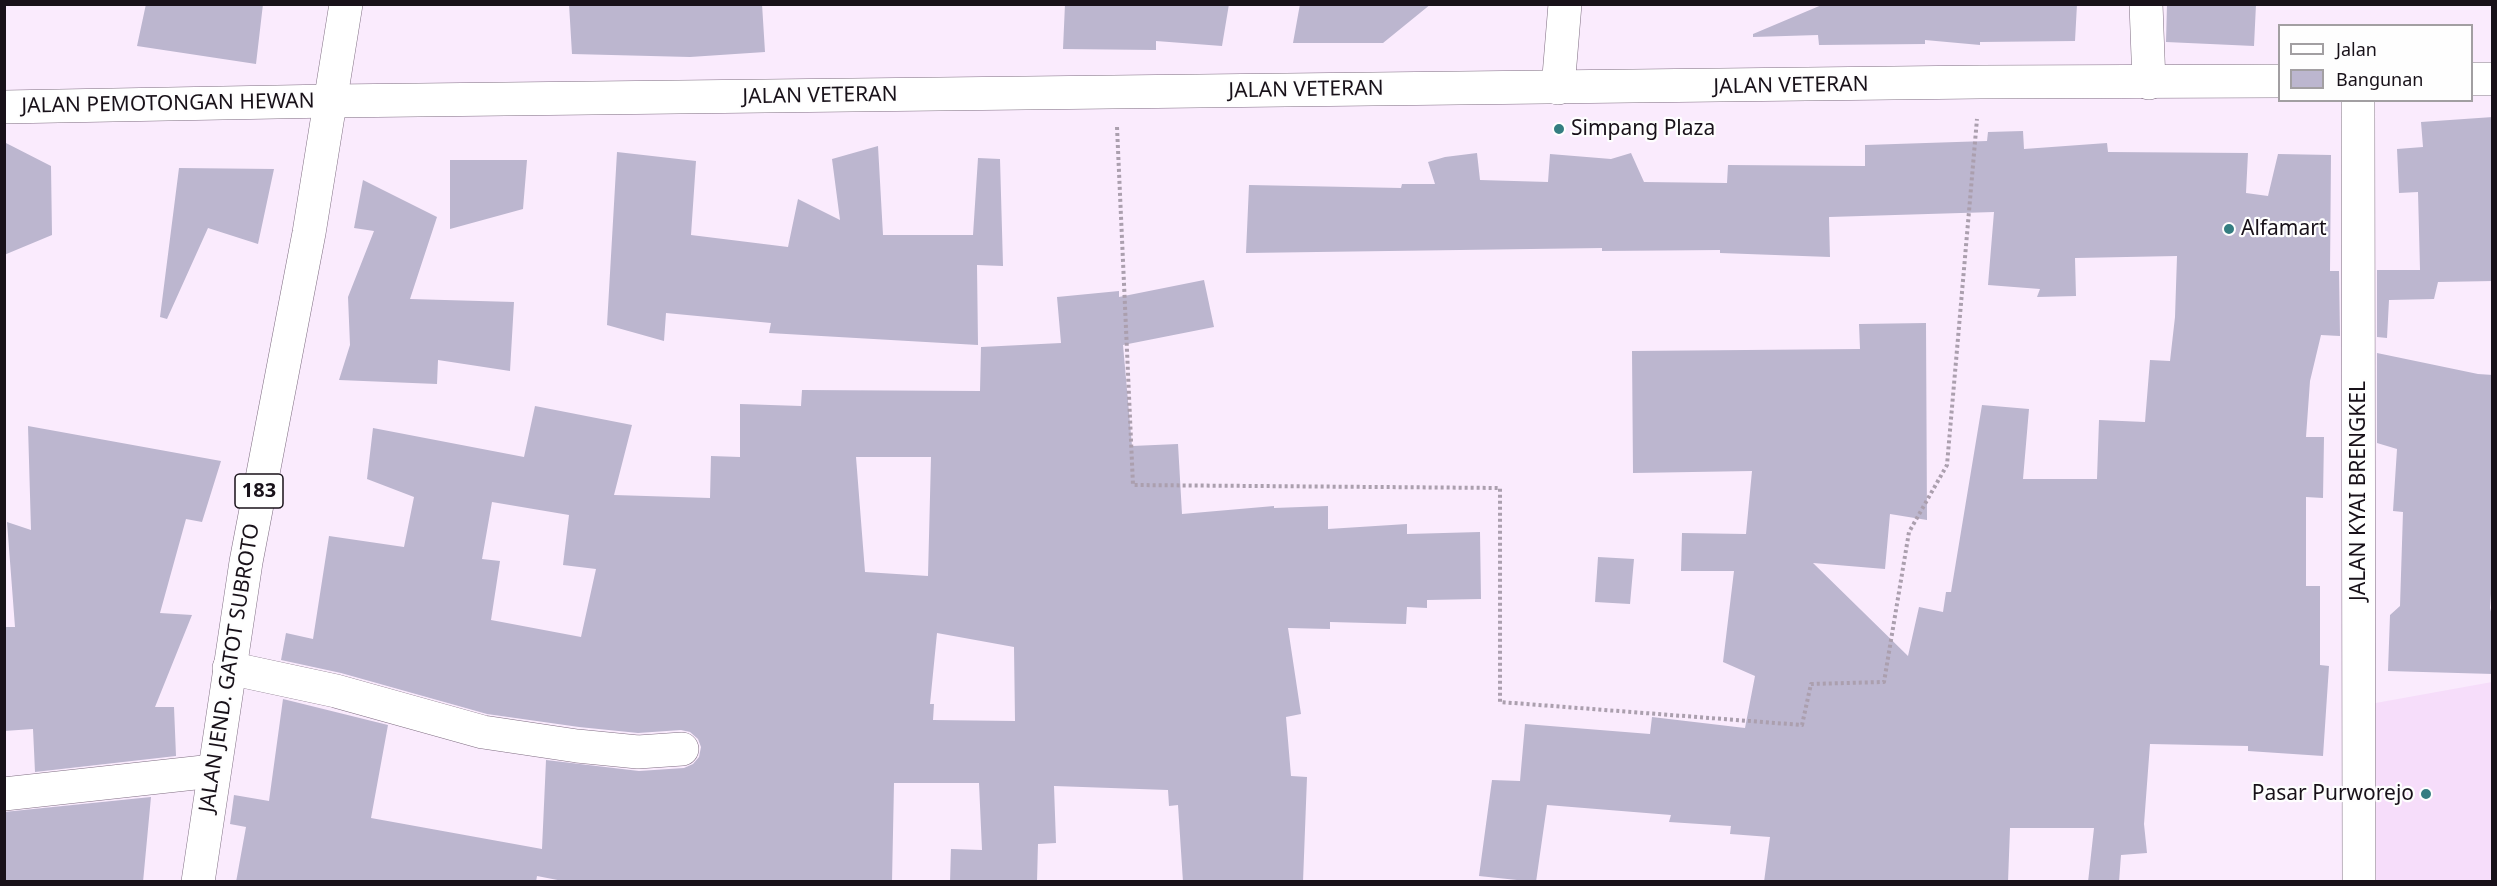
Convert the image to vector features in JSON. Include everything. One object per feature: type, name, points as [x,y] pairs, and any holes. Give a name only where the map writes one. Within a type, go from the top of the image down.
[{"type":"main road","name":"JALAN JEND. GATOT SUBROTO","points":[[198,882],[246,562],[309,233],[346,4]]},
{"type":"main road","points":[[1558,88],[1565,4]]},
{"type":"main road","points":[[2146,4],[2149,82]]},
{"type":"main road","points":[[2473,79],[2493,79]]},
{"type":"main road","name":"JALAN VETERAN","points":[[332,101],[1980,82],[2278,81]]},
{"type":"main road","name":"JALAN PEMOTONGAN HEWAN","points":[[4,107],[332,101]]},
{"type":"main road","name":"JALAN KYAI BRENGKEL","points":[[2358,102],[2359,882]]},
{"type":"main road","points":[[229,668],[336,691],[483,732],[638,752],[682,749]]},
{"type":"main road","points":[[4,794],[213,771]]},
{"type":"path","points":[[1115,92],[1133,484],[1500,488],[1500,702],[1802,725],[1811,684],[1884,682],[1909,532],[1947,465],[1980,82]]},
{"type":"shaded area","name":"Pasar Purworejo","points":[[2492,682],[2492,881],[2359,882],[2359,706]]},
{"type":"building","points":[[146,4],[263,4],[256,64],[137,46]]},
{"type":"building","points":[[569,4],[762,4],[765,52],[690,57],[572,54]]},
{"type":"building","points":[[1065,4],[1229,4],[1222,46],[1156,41],[1156,50],[1063,49]]},
{"type":"building","points":[[1300,4],[1431,4],[1383,43],[1293,43]]},
{"type":"building","points":[[1824,4],[2077,4],[2075,41],[1980,42],[1980,45],[1925,40],[1925,44],[1819,45],[1818,35],[1753,37],[1753,34]]},
{"type":"building","points":[[2167,4],[2256,4],[2254,46],[2166,42]]},
{"type":"building","points":[[2493,117],[2493,281],[2438,282],[2434,299],[2389,300],[2387,338],[2377,337],[2377,270],[2420,270],[2418,192],[2399,193],[2397,149],[2423,147],[2421,122]]},
{"type":"building","points":[[2023,131],[2024,149],[2107,143],[2108,152],[2248,153],[2246,193],[2268,196],[2278,154],[2331,155],[2330,271],[2339,271],[2340,336],[2321,335],[2310,381],[2306,437],[2324,437],[2323,498],[2306,497],[2306,586],[2320,586],[2320,665],[2329,666],[2323,756],[2248,751],[2248,746],[2150,744],[2144,824],[2147,853],[2121,855],[2119,882],[2088,882],[2094,828],[2010,828],[2008,882],[1764,882],[1770,837],[1730,834],[1731,826],[1669,822],[1671,815],[1547,805],[1536,882],[1479,876],[1492,780],[1520,781],[1525,724],[1650,734],[1652,717],[1745,728],[1755,676],[1723,662],[1734,571],[1681,571],[1682,533],[1746,534],[1752,471],[1633,473],[1632,351],[1860,349],[1859,324],[1926,323],[1927,520],[1890,514],[1885,569],[1813,563],[1908,656],[1919,607],[1943,612],[1946,592],[1951,592],[1982,405],[2029,409],[2023,479],[2097,479],[2099,420],[2145,422],[2150,360],[2170,361],[2175,317],[2177,256],[2075,258],[2076,296],[2037,297],[2040,289],[1988,285],[1994,212],[1829,217],[1830,257],[1720,253],[1720,250],[1602,251],[1602,248],[1246,253],[1249,185],[1401,188],[1402,184],[1435,184],[1428,162],[1445,157],[1477,153],[1480,180],[1548,182],[1550,154],[1611,159],[1631,153],[1644,182],[1727,183],[1728,165],[1865,166],[1865,145],[1987,141],[1988,132]]},
{"type":"building","points":[[4,142],[51,166],[52,235],[4,255]]},
{"type":"building","points":[[878,146],[883,235],[973,235],[978,158],[1000,159],[1003,266],[977,265],[978,345],[769,333],[771,323],[666,313],[664,341],[607,325],[617,152],[696,161],[691,235],[788,247],[798,199],[840,220],[832,159]]},
{"type":"building","points":[[450,160],[527,160],[523,209],[450,229]]},
{"type":"building","points":[[179,168],[274,169],[258,244],[208,228],[167,319],[160,317]]},
{"type":"building","points":[[363,180],[437,217],[410,299],[514,302],[510,371],[438,360],[437,384],[339,380],[350,345],[348,297],[374,231],[354,228]]},
{"type":"building","points":[[1204,280],[1214,327],[1123,345],[1132,446],[1178,444],[1182,514],[1274,506],[1274,508],[1328,506],[1328,529],[1407,524],[1407,534],[1480,532],[1481,599],[1427,600],[1427,608],[1407,607],[1406,624],[1330,622],[1330,629],[1288,628],[1301,714],[1286,717],[1291,776],[1307,777],[1303,882],[1183,882],[1178,805],[1169,806],[1168,790],[1054,786],[1056,843],[1038,844],[1037,882],[950,882],[951,849],[982,850],[979,783],[894,783],[892,882],[568,882],[537,876],[536,882],[236,882],[246,827],[230,824],[234,795],[269,801],[283,699],[388,725],[371,818],[542,849],[546,760],[639,771],[684,768],[693,764],[699,757],[701,747],[698,739],[690,732],[681,730],[638,733],[487,714],[341,673],[281,660],[286,633],[313,639],[329,536],[404,547],[414,497],[367,479],[373,428],[524,457],[535,406],[632,425],[614,495],[710,498],[711,456],[740,457],[740,404],[801,406],[802,390],[980,391],[981,347],[1061,343],[1057,297],[1119,291],[1119,297]],"holes":[[[856,457],[931,457],[928,576],[865,572]],[[492,502],[569,515],[563,565],[596,569],[581,637],[491,620],[500,561],[482,559]],[[937,633],[1014,647],[1015,721],[933,720],[934,704],[930,704]]]},
{"type":"building","points":[[2377,353],[2478,374],[2493,375],[2493,565],[2490,608],[2493,619],[2493,674],[2388,671],[2390,615],[2400,606],[2403,512],[2393,511],[2397,449],[2377,443]]},
{"type":"building","points":[[28,426],[221,461],[202,522],[186,519],[160,613],[192,615],[155,707],[174,707],[176,756],[35,772],[33,729],[4,731],[4,627],[15,627],[7,522],[31,530]]},
{"type":"building","points":[[1598,557],[1634,559],[1630,604],[1595,602]]},
{"type":"building","points":[[151,797],[143,882],[4,882],[4,812]]},
{"type":"place","name":"Simpang Plaza","points":[[1559,129]]},
{"type":"place","name":"Alfamart","points":[[2229,229]]},
{"type":"place","name":"Pasar Purworejo","points":[[2426,794]]}]
